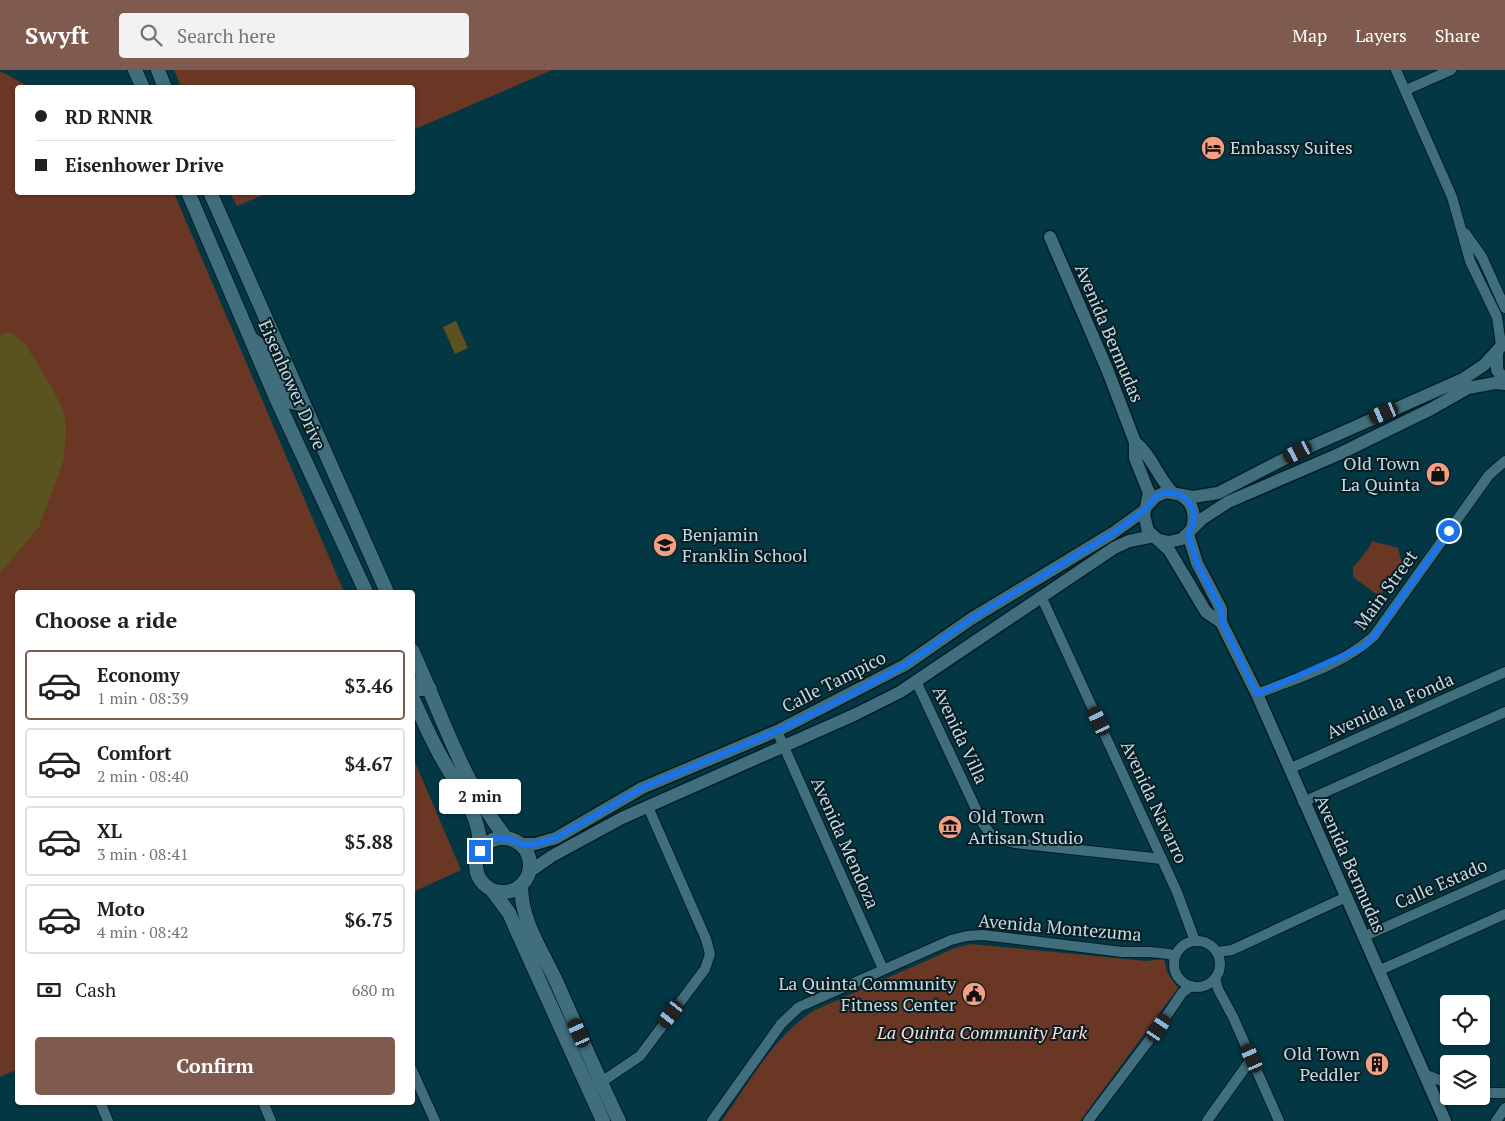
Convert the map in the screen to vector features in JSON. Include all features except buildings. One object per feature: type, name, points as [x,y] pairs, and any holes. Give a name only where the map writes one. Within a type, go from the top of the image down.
[{"type":"main road","points":[[135,70],[141,85]]},
{"type":"main road","points":[[158,70],[164,85]]},
{"type":"main road","name":"Eisenhower Drive","points":[[211,195],[386,590]]},
{"type":"main road","name":"Eisenhower Drive","points":[[190,199],[365,590]]},
{"type":"main road","points":[[251,338],[268,352],[291,402],[304,405]]},
{"type":"main road","points":[[415,656],[472,785],[490,817],[506,838],[520,844],[528,857],[529,872],[521,885],[522,908],[526,920],[619,1121]]},
{"type":"main road","points":[[415,684],[420,688],[430,689]]},
{"type":"main road","points":[[415,703],[437,750],[474,815],[480,839],[480,851],[476,865],[480,880],[492,890],[513,921],[603,1121]]},
{"type":"main road","points":[[480,851],[491,840],[506,838]]},
{"type":"main road","points":[[492,890],[507,891],[521,885]]},
{"type":"street","points":[[1396,70],[1452,197],[1470,261],[1497,317],[1501,346],[1497,370],[1505,382]]},
{"type":"street","points":[[1406,90],[1451,70]]},
{"type":"street","points":[[1459,224],[1482,257],[1505,308]]},
{"type":"street","name":"Avenida Bermudas","points":[[1050,237],[1107,369],[1135,442],[1135,458],[1149,493],[1145,523],[1169,550],[1206,612],[1222,622]]},
{"type":"street","name":"Calle Tampico","points":[[520,844],[535,844],[556,838],[642,788],[777,731],[905,665],[971,619],[1113,533],[1146,508],[1160,494],[1175,493],[1193,497],[1218,493],[1298,452],[1463,379],[1484,365],[1501,346]]},
{"type":"street","name":"Calle Tampico","points":[[529,872],[578,841],[648,807],[854,715],[916,681],[1114,548],[1129,541],[1157,538],[1175,541],[1228,502],[1339,454],[1431,409],[1468,388],[1505,382]]},
{"type":"street","name":"Avenida Bermudas","points":[[1135,442],[1147,452],[1161,480],[1191,505],[1194,521],[1190,531],[1197,563],[1221,609],[1222,622],[1257,694],[1445,1121]]},
{"type":"street","name":"Main Street","points":[[1257,694],[1363,647],[1374,636],[1489,475],[1505,461]]},
{"type":"street","name":"Avenida Navarro","points":[[1041,596],[1177,892],[1194,941]]},
{"type":"street","name":"Avenida la Fonda","points":[[1289,769],[1505,672]]},
{"type":"street","name":"Avenida Villa","points":[[916,681],[983,824],[993,837],[1015,843],[1162,859]]},
{"type":"street","points":[[1303,802],[1505,712]]},
{"type":"street","name":"Avenida Mendoza","points":[[777,731],[883,970]]},
{"type":"street","points":[[588,1088],[601,1083],[640,1056],[705,969],[710,954],[706,938],[648,807]]},
{"type":"street","name":"Calle Estado","points":[[1363,937],[1505,874]]},
{"type":"street","points":[[1217,952],[1232,950],[1346,897]]},
{"type":"street","points":[[1378,971],[1505,914]]},
{"type":"street","name":"Avenida Montezuma","points":[[712,1121],[781,1024],[799,1007],[951,940],[983,935],[1122,952],[1169,954],[1175,958]]},
{"type":"street","points":[[1191,986],[1177,975],[1175,958],[1186,944],[1194,941],[1211,946],[1217,952],[1220,961],[1215,978],[1218,989],[1252,1058],[1279,1121]]},
{"type":"street","points":[[1088,1121],[1159,1028],[1182,993],[1191,986],[1208,984],[1215,978]]},
{"type":"street","points":[[1207,1121],[1252,1058]]},
{"type":"street","points":[[1424,1074],[1440,1080]]},
{"type":"street","points":[[415,1077],[435,1121]]},
{"type":"street","points":[[1490,1093],[1505,1092]]},
{"type":"street","points":[[101,1105],[108,1121]]},
{"type":"street","points":[[264,1105],[271,1121]]},
{"type":"street","points":[[1496,1121],[1505,1108]]},
{"type":"green space","points":[[174,70],[552,70],[415,129],[415,85],[180,85]]},
{"type":"green space","points":[[0,71],[26,85],[15,85],[15,195],[175,195],[343,590],[15,590],[15,1070],[0,1077]]},
{"type":"green space","points":[[231,195],[263,195],[237,206]]},
{"type":"green space","points":[[1372,541],[1398,548],[1402,563],[1379,596],[1353,577],[1353,567],[1364,555]]},
{"type":"green space","points":[[415,762],[461,870],[415,891]]},
{"type":"green space","name":"La Quinta Community Park","points":[[971,944],[1146,961],[1164,959],[1167,972],[1178,988],[1080,1121],[722,1121],[775,1045],[801,1020],[815,1010],[955,948]]},
{"type":"shaded area","points":[[456,321],[468,348],[455,354],[443,327]]},
{"type":"shaded area","points":[[10,332],[25,344],[51,386],[64,412],[66,428],[64,459],[39,527],[0,573],[0,335]]},
{"type":"place","name":"Embassy Suites","points":[[1213,148]]},
{"type":"place","name":"Old Town La Quinta","points":[[1438,474]]},
{"type":"place","name":"Benjamin Franklin School","points":[[665,545]]},
{"type":"place","name":"Old Town Artisan Studio","points":[[950,827]]},
{"type":"place","name":"La Quinta Community Fitness Center","points":[[974,994]]},
{"type":"place","name":"Old Town Peddler","points":[[1377,1064]]},
{"type":"route","points":[[480,851],[484,845],[498,838],[506,838],[520,844],[535,844],[556,838],[642,788],[777,731],[848,696],[905,665],[971,619],[1113,533],[1145,510],[1150,501],[1155,497],[1166,492],[1182,496],[1191,505],[1194,521],[1188,534],[1194,555],[1221,609],[1222,622],[1257,694],[1332,663],[1363,647],[1374,636],[1449,531]]}]
